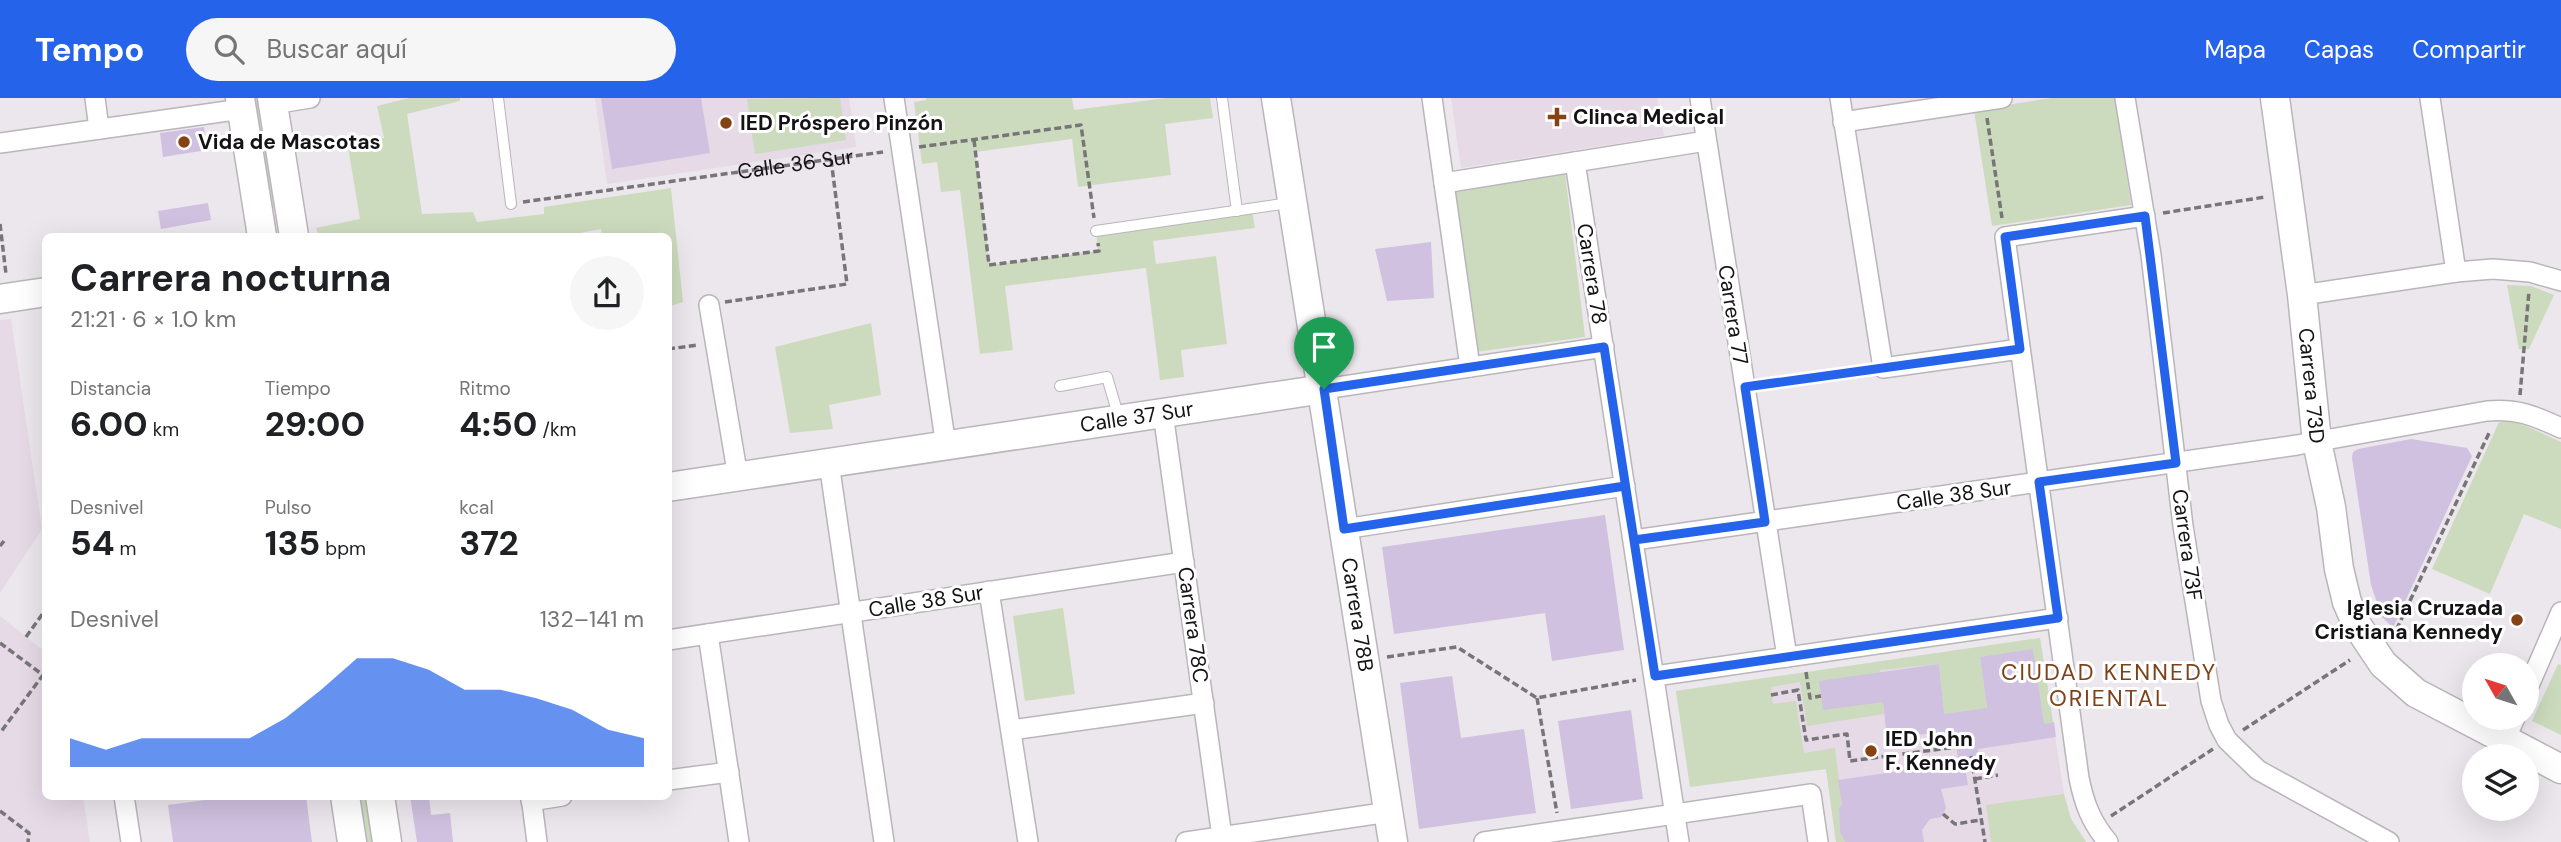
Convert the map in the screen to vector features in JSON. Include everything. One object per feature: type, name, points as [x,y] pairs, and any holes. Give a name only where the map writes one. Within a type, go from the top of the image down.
[{"type":"street","points":[[95,98],[99,129]]},
{"type":"street","points":[[294,233],[272,101],[310,98]]},
{"type":"street","points":[[894,98],[946,446]]},
{"type":"street","name":"Carrera 78B","points":[[1276,98],[1324,389],[1393,842]]},
{"type":"street","points":[[1432,98],[1470,367]]},
{"type":"street","name":"Carrera 77","points":[[1700,98],[1787,657]]},
{"type":"street","points":[[1840,98],[1883,368],[2020,349]]},
{"type":"street","name":"Carrera 73F","points":[[2125,98],[2145,216],[2183,526],[2211,701],[2219,725],[2227,740],[2258,770],[2389,842]]},
{"type":"street","name":"Carrera 73D","points":[[2275,98],[2302,295],[2317,442],[2347,602],[2357,625],[2387,654],[2416,693],[2462,711]]},
{"type":"street","points":[[2430,98],[2456,272]]},
{"type":"street","points":[[1843,122],[1993,99]]},
{"type":"street","points":[[0,143],[241,104],[262,233]]},
{"type":"street","points":[[1444,183],[1706,141]]},
{"type":"street","name":"Carrera 78","points":[[1575,162],[1679,842]]},
{"type":"street","points":[[2108,842],[2094,827],[2085,807],[2079,778],[2005,237],[2145,216]]},
{"type":"street","points":[[2302,295],[2493,269],[2530,272],[2561,281]]},
{"type":"street","points":[[2,288],[42,277]]},
{"type":"street","points":[[2,288],[42,292]]},
{"type":"street","points":[[709,304],[738,477]]},
{"type":"street","name":"Calle 37 Sur","points":[[672,486],[1604,347]]},
{"type":"street","name":"Calle 38 Sur","points":[[1634,540],[2317,442],[2459,415],[2509,410],[2561,428]]},
{"type":"street","name":"Carrera 78C","points":[[1163,413],[1223,837]]},
{"type":"street","points":[[829,463],[884,842]]},
{"type":"street","points":[[1344,529],[1625,486]]},
{"type":"street","name":"Calle 38 Sur","points":[[672,639],[1184,562]]},
{"type":"street","points":[[989,591],[1028,842]]},
{"type":"street","points":[[2539,662],[2561,612]]},
{"type":"street","points":[[1655,676],[2058,618]]},
{"type":"street","points":[[708,634],[739,842]]},
{"type":"street","points":[[1011,730],[1204,704]]},
{"type":"street","name":"Carrera 73D","points":[[2511,730],[2561,769]]},
{"type":"street","points":[[672,779],[729,772]]},
{"type":"street","points":[[1484,842],[1811,794],[1818,842]]},
{"type":"street","points":[[125,800],[131,842]]},
{"type":"street","points":[[346,800],[352,842]]},
{"type":"street","points":[[381,800],[387,842]]},
{"type":"street","points":[[531,800],[537,842]]},
{"type":"street","points":[[1186,842],[1389,812]]},
{"type":"lane","points":[[498,98],[511,204]]},
{"type":"lane","points":[[1222,98],[1237,211]]},
{"type":"lane","points":[[1096,231],[1293,203]]},
{"type":"lane","points":[[1060,386],[1107,377],[1119,420]]},
{"type":"path","points":[[1993,99],[2005,237]]},
{"type":"path","name":"Calle 36 Sur","points":[[511,204],[1081,125],[1096,231]]},
{"type":"path","points":[[974,140],[989,265],[1098,251],[1096,231]]},
{"type":"path","points":[[709,304],[847,284],[831,159]]},
{"type":"path","points":[[2145,216],[2265,197]]},
{"type":"path","points":[[0,224],[2,288]]},
{"type":"path","points":[[2387,654],[2509,410],[2530,272]]},
{"type":"path","points":[[672,348],[715,343]]},
{"type":"path","points":[[1745,387],[1883,368]]},
{"type":"path","points":[[0,546],[4,541]]},
{"type":"path","points":[[26,637],[42,615]]},
{"type":"path","points":[[0,642],[42,674]]},
{"type":"path","points":[[1379,659],[1457,647],[1537,698],[1655,676]]},
{"type":"path","points":[[1806,667],[1810,698],[1821,696]]},
{"type":"path","points":[[0,733],[42,676]]},
{"type":"path","points":[[1771,695],[1798,690],[1806,740],[1847,734],[1850,761],[1956,747]]},
{"type":"path","points":[[1537,698],[1560,830]]},
{"type":"path","points":[[1971,756],[1985,842]]},
{"type":"path","points":[[1975,779],[1998,775]]},
{"type":"path","points":[[0,811],[29,833],[28,842]]},
{"type":"path","points":[[1943,814],[1955,824],[1982,820]]},
{"type":"shaded area","name":"IED Próspero Pinzón","points":[[595,98],[849,98],[856,147],[607,184]]},
{"type":"shaded area","name":"Clinca Medical","points":[[1451,98],[1657,98],[1664,136],[1461,168]]},
{"type":"shaded area","points":[[11,319],[42,529],[0,593],[0,320]]},
{"type":"shaded area","points":[[0,616],[42,650],[42,800],[84,800],[90,842],[0,842]]},
{"type":"shaded area","name":"IED John F. Kennedy","points":[[2040,638],[2064,794],[2071,819],[2086,842],[1836,842],[1826,769],[1690,787],[1676,691]]},
{"type":"green space","points":[[248,98],[262,98],[278,208],[265,210]]},
{"type":"green space","points":[[409,98],[460,98],[460,101],[407,114],[422,214],[473,212],[477,222],[544,214],[544,207],[671,188],[683,302],[672,305],[672,233],[602,233],[601,229],[580,233],[318,233],[316,228],[360,219],[348,147],[384,138],[377,106]]},
{"type":"green space","points":[[840,98],[846,140],[755,154],[747,99]]},
{"type":"green space","points":[[926,98],[1072,98],[1074,110],[1166,98],[1210,98],[1213,118],[1165,124],[1171,175],[1078,187],[1072,139],[975,152],[990,265],[1098,251],[1096,231],[1252,211],[1255,228],[1153,241],[1156,264],[1216,256],[1227,344],[1181,350],[1184,377],[1160,380],[1146,268],[1005,286],[1013,350],[980,354],[960,190],[941,192],[937,162],[922,164],[914,102]]},
{"type":"green space","points":[[2051,98],[2115,98],[2131,205],[1992,226],[1974,110]]},
{"type":"green space","points":[[1565,173],[1585,337],[1476,352],[1455,188]]},
{"type":"green space","points":[[2507,285],[2531,286],[2554,295],[2529,349],[2519,349]]},
{"type":"green space","points":[[871,323],[881,395],[829,405],[833,429],[790,433],[775,347]]},
{"type":"green space","points":[[2516,421],[2561,442],[2561,529],[2524,514],[2490,594],[2432,569],[2499,422]]},
{"type":"green space","points":[[1063,608],[1075,694],[1025,701],[1013,616]]},
{"type":"green space","points":[[2040,638],[2053,722],[2044,724],[2033,649],[1980,658],[1990,731],[1977,733],[1974,710],[1944,714],[1939,664],[1880,670],[1884,714],[1807,726],[1800,682],[1771,687],[1773,704],[1796,701],[1804,753],[1835,748],[1842,805],[1839,808],[1840,832],[1845,842],[1836,842],[1826,769],[1690,787],[1676,691]]},
{"type":"green space","points":[[2558,664],[2561,665],[2561,735],[2539,724],[2539,706]]},
{"type":"green space","points":[[2064,794],[2071,819],[2086,842],[1991,842],[1986,805]]},
{"type":"green space","points":[[352,800],[366,800],[372,842],[358,842]]},
{"type":"building","points":[[601,98],[701,98],[710,153],[612,169]]},
{"type":"building","name":"Vida de Mascotas","points":[[204,127],[207,150],[163,157],[160,133]]},
{"type":"building","points":[[208,203],[211,220],[161,229],[158,211]]},
{"type":"building","points":[[1431,242],[1434,298],[1387,301],[1375,249]]},
{"type":"building","points":[[2411,439],[2467,448],[2472,456],[2393,628],[2382,617],[2371,585],[2352,458],[2353,452],[2358,449]]},
{"type":"building","points":[[1605,515],[1624,650],[1552,661],[1545,613],[1394,634],[1382,547]]},
{"type":"building","points":[[2033,649],[2044,724],[2054,722],[2056,737],[1978,749],[1979,755],[1958,758],[1954,731],[1887,738],[1883,702],[1823,710],[1819,681],[1939,664],[1944,714],[1987,708],[1980,657]]},
{"type":"building","points":[[1452,676],[1461,738],[1524,729],[1536,813],[1419,829],[1400,683]]},
{"type":"building","points":[[1631,710],[1643,799],[1571,809],[1558,721]]},
{"type":"building","points":[[1964,762],[1968,785],[1941,789],[1946,808],[1941,817],[1930,819],[1922,830],[1924,842],[1845,842],[1840,832],[1839,808],[1842,805],[1838,780]]},
{"type":"building","points":[[205,800],[307,800],[312,842],[173,842],[168,805]]},
{"type":"building","points":[[411,800],[429,800],[431,815],[450,813],[453,842],[417,842]]},
{"type":"place","name":"Clinca Medical","points":[[1557,117]]},
{"type":"place","name":"IED Próspero Pinzón","points":[[726,123]]},
{"type":"place","name":"Vida de Mascotas","points":[[184,142]]},
{"type":"place","name":"Iglesia Cruzada Cristiana Kennedy","points":[[2517,620]]},
{"type":"place","name":"IED John F. Kennedy","points":[[1871,751]]},
{"type":"district","name":"CIUDAD KENNEDY ORIENTAL","points":[[2109,685]]},
{"type":"route","points":[[1324,389],[1344,529],[1625,486],[1634,540],[1765,522],[1745,387],[2020,349],[2005,237],[2145,216],[2176,463],[2039,482],[2058,618],[1655,676],[1625,486],[1604,347],[1324,389]]}]
